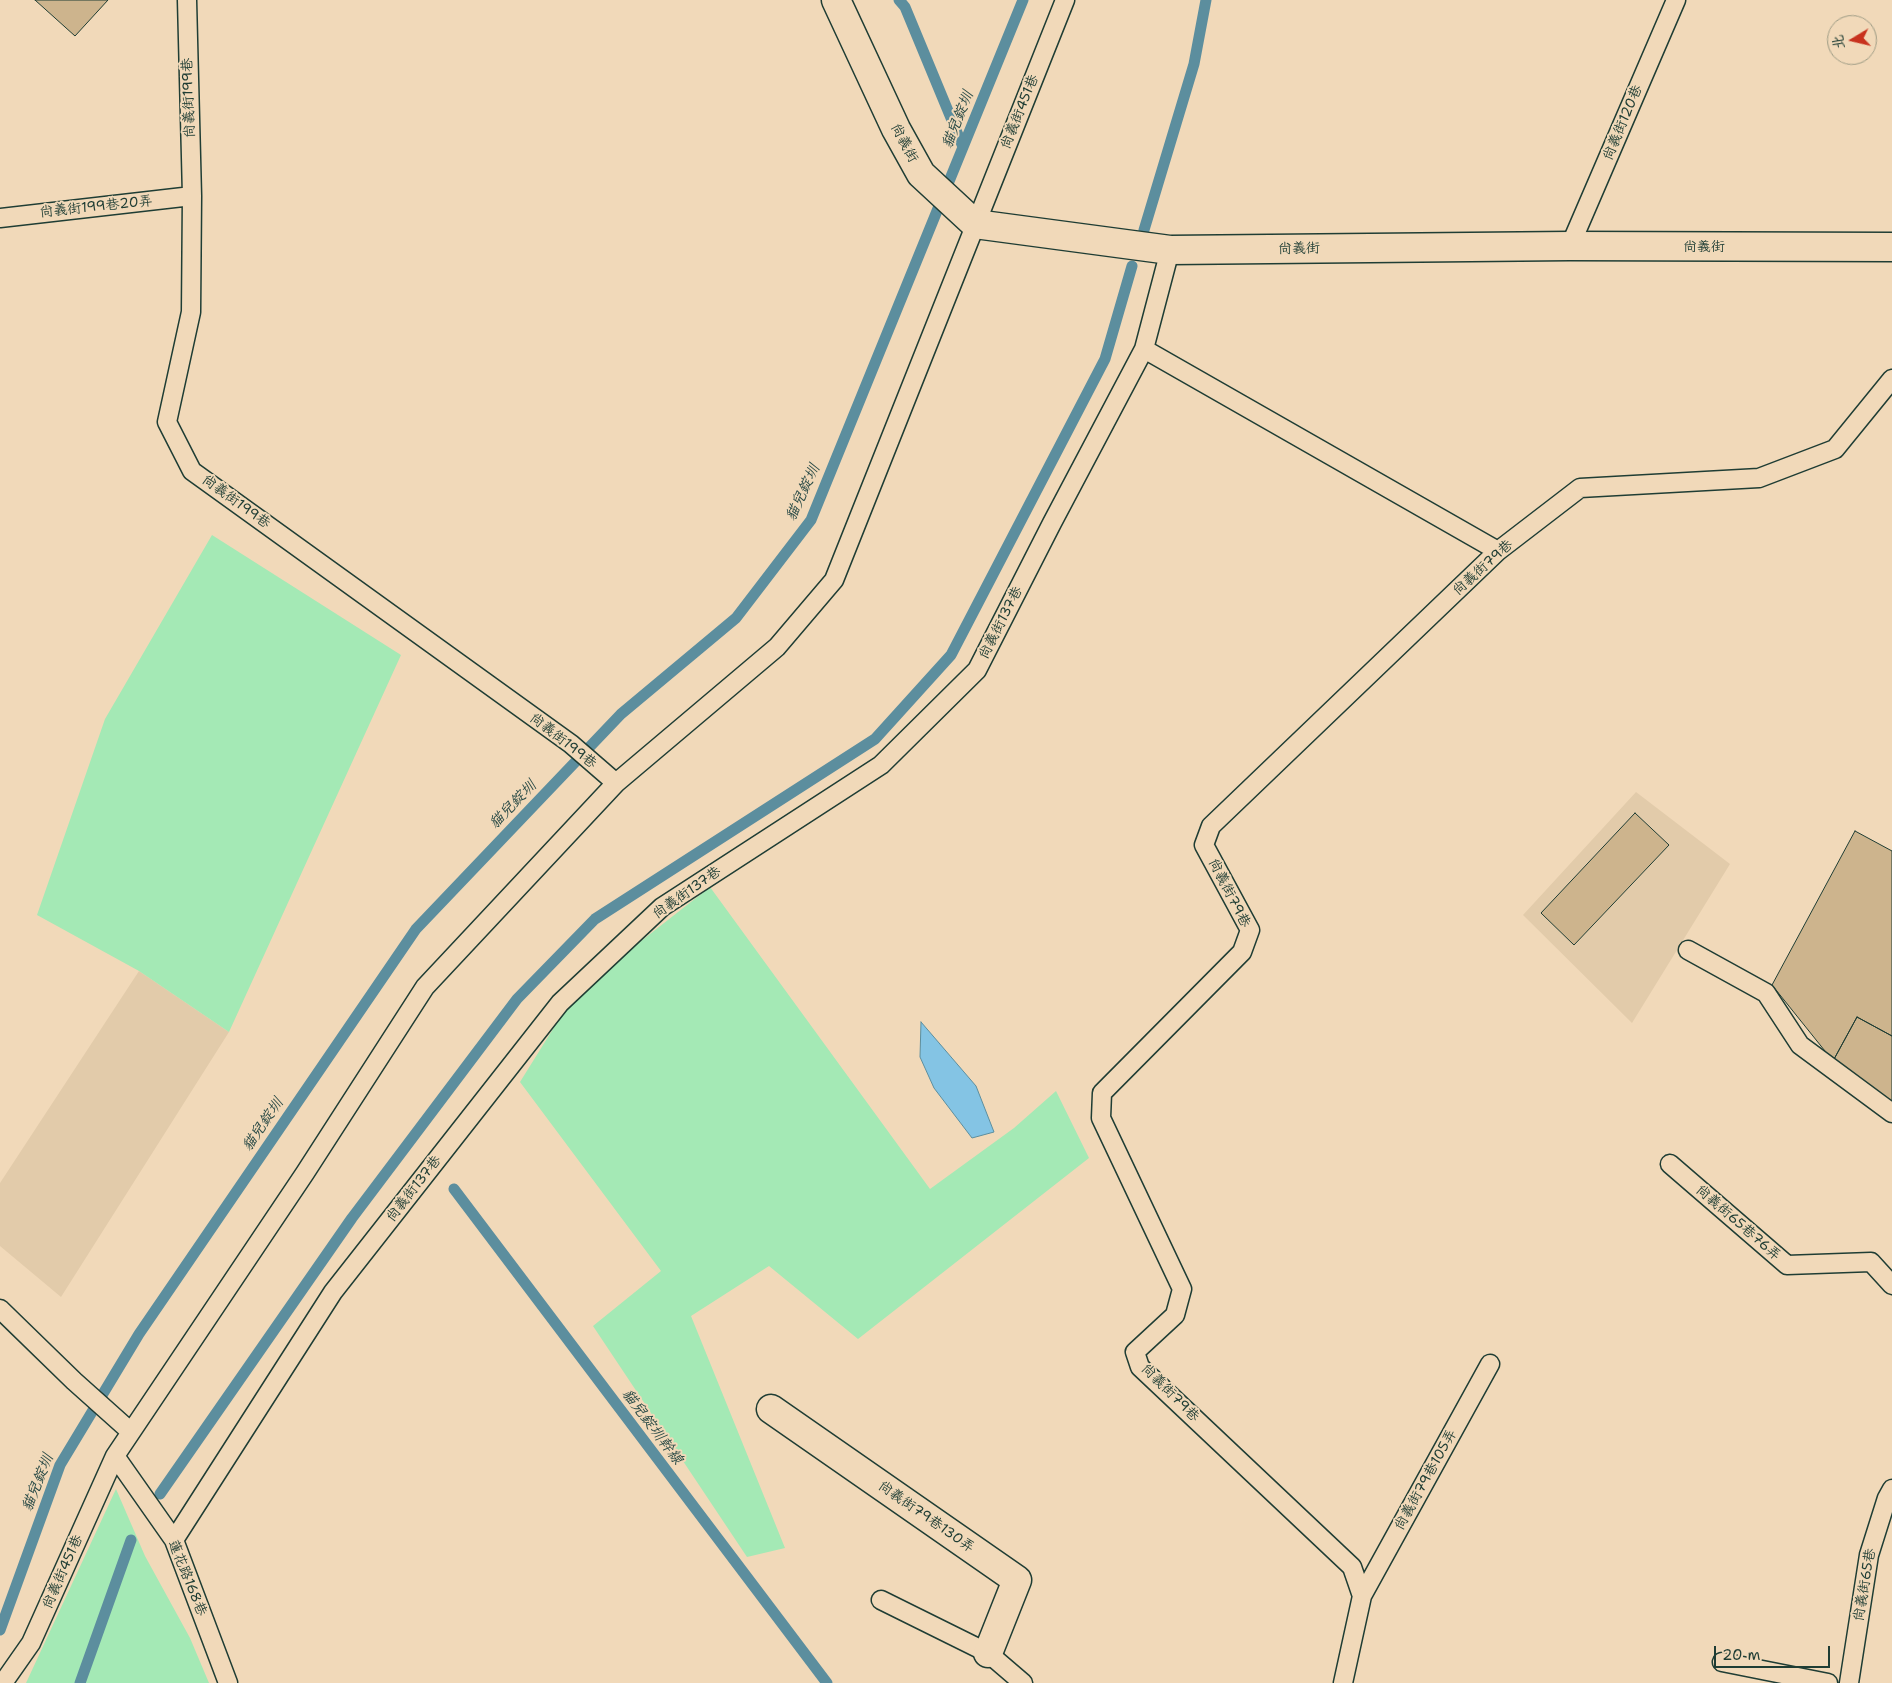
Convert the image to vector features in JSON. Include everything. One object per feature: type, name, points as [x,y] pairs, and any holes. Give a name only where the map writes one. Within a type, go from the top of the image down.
[{"type":"street","name":"尚義街","points":[[836,0],[896,129],[921,174],[975,224],[1170,250],[1570,246],[1892,247]]},
{"type":"street","name":"尚義街79巷130弄","points":[[771,1409],[1017,1580],[988,1653]]},
{"type":"lane","name":"尚義街199巷","points":[[187,0],[192,196],[190,312],[167,422],[192,471],[571,744],[616,784]]},
{"type":"lane","name":"尚義街451巷","points":[[975,224],[1065,0]]},
{"type":"lane","name":"尚義街120巷","points":[[1570,246],[1676,0]]},
{"type":"lane","name":"尚義街199巷20弄","points":[[0,218],[192,196]]},
{"type":"lane","points":[[115,1456],[299,1181],[425,987],[616,784],[777,647],[834,580],[975,224]]},
{"type":"lane","name":"尚義街137巷","points":[[174,1540],[333,1292],[560,1002],[662,907],[881,765],[977,670],[1144,349],[1170,250]]},
{"type":"lane","points":[[1144,349],[1498,551]]},
{"type":"lane","name":"尚義街79巷","points":[[1362,1596],[1352,1566],[1140,1367],[1135,1352],[1175,1315],[1182,1290],[1101,1118],[1102,1092],[1242,952],[1250,930],[1204,845],[1211,826],[1498,551],[1580,488],[1759,478],[1835,449],[1892,379]]},
{"type":"lane","points":[[1688,950],[1766,993],[1800,1045],[1892,1113]]},
{"type":"lane","name":"尚義街65巷76弄","points":[[1670,1164],[1787,1265],[1871,1262],[1892,1285]]},
{"type":"lane","points":[[0,1308],[74,1381],[131,1432]]},
{"type":"lane","name":"尚義街79巷105弄","points":[[1362,1596],[1490,1364]]},
{"type":"lane","name":"尚義街451巷","points":[[3,1683],[31,1643],[115,1456]]},
{"type":"lane","name":"蓮花路168巷","points":[[115,1456],[174,1540],[228,1683]]},
{"type":"lane","name":"尚義街65巷","points":[[1849,1683],[1869,1555],[1887,1498],[1892,1489]]},
{"type":"lane","points":[[1343,1683],[1362,1596]]},
{"type":"lane","points":[[882,1600],[988,1653],[1023,1683]]},
{"type":"lane","points":[[1722,1662],[1828,1683]]},
{"type":"shaded area","points":[[1636,792],[1730,864],[1632,1023],[1523,915]]},
{"type":"shaded area","points":[[139,971],[229,1032],[61,1297],[0,1246],[0,1183]]},
{"type":"green space","points":[[212,535],[401,655],[229,1032],[139,971],[37,915],[105,719]]},
{"type":"green space","points":[[710,887],[930,1189],[1014,1128],[1056,1091],[1089,1158],[858,1339],[769,1266],[691,1316],[785,1548],[747,1557],[593,1326],[661,1271],[520,1082],[576,992]]},
{"type":"green space","points":[[116,1489],[145,1556],[190,1638],[209,1683],[26,1683]]},
{"type":"water","points":[[921,1022],[976,1086],[994,1132],[972,1138],[934,1088],[920,1057]]},
{"type":"building","points":[[35,0],[108,0],[75,36]]},
{"type":"building","points":[[1635,813],[1669,845],[1574,945],[1541,913]]},
{"type":"building","points":[[1855,831],[1892,851],[1892,1036],[1857,1017],[1833,1061],[1772,985]]},
{"type":"building","points":[[1857,1017],[1892,1036],[1892,1102],[1833,1061]]},
{"type":"waterway","points":[[899,0],[905,7],[963,147]]},
{"type":"waterway","name":"貓兒錠圳","points":[[0,1630],[60,1465],[139,1334],[416,929],[621,714],[736,618],[811,520],[1023,0]]},
{"type":"waterway","points":[[1144,230],[1194,64],[1206,0]]},
{"type":"waterway","points":[[160,1494],[352,1218],[517,999],[595,919],[875,739],[951,655],[1105,359],[1132,266]]},
{"type":"waterway","name":"貓兒錠圳幹線","points":[[454,1189],[827,1683]]},
{"type":"waterway","points":[[80,1683],[131,1540]]}]
